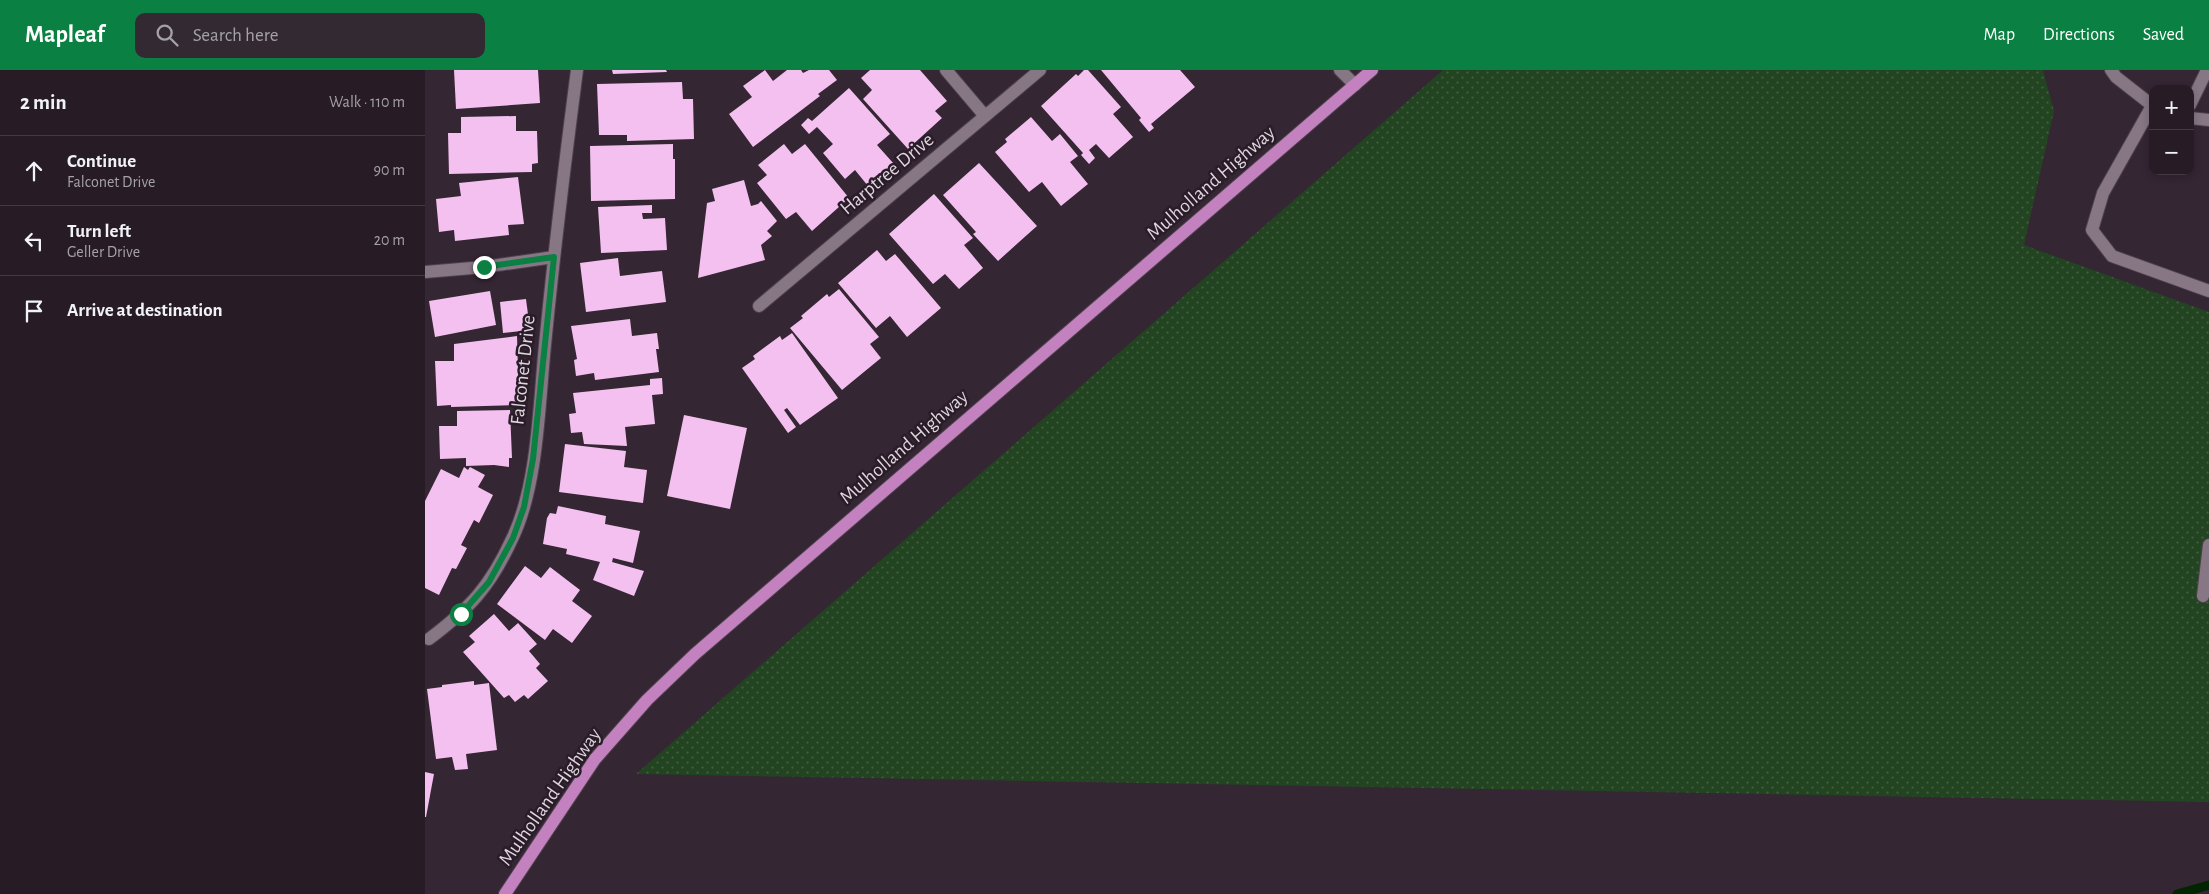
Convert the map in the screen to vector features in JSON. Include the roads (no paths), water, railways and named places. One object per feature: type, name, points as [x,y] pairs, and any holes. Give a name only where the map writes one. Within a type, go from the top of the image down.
[{"type":"main road","name":"Mulholland Highway","points":[[505,894],[595,759],[647,700],[695,654],[1372,70]]},
{"type":"street","name":"Falconet Drive","points":[[429,639],[461,614],[489,582],[513,538],[524,507],[533,459],[554,257],[577,70]]},
{"type":"street","points":[[946,70],[985,116]]},
{"type":"street","name":"Harptree Drive","points":[[759,306],[1040,70]]},
{"type":"street","points":[[1340,70],[1355,85]]},
{"type":"street","points":[[2111,70],[2116,77],[2149,104]]},
{"type":"street","points":[[2194,97],[2207,70]]},
{"type":"street","points":[[2149,111],[2103,194],[2092,230],[2112,256],[2209,291]]},
{"type":"street","points":[[2194,118],[2209,120]]},
{"type":"street","points":[[425,272],[484,267],[554,257]]},
{"type":"street","points":[[2203,596],[2209,545]]},
{"type":"waterway","points":[[2177,894],[2209,885]]}]
